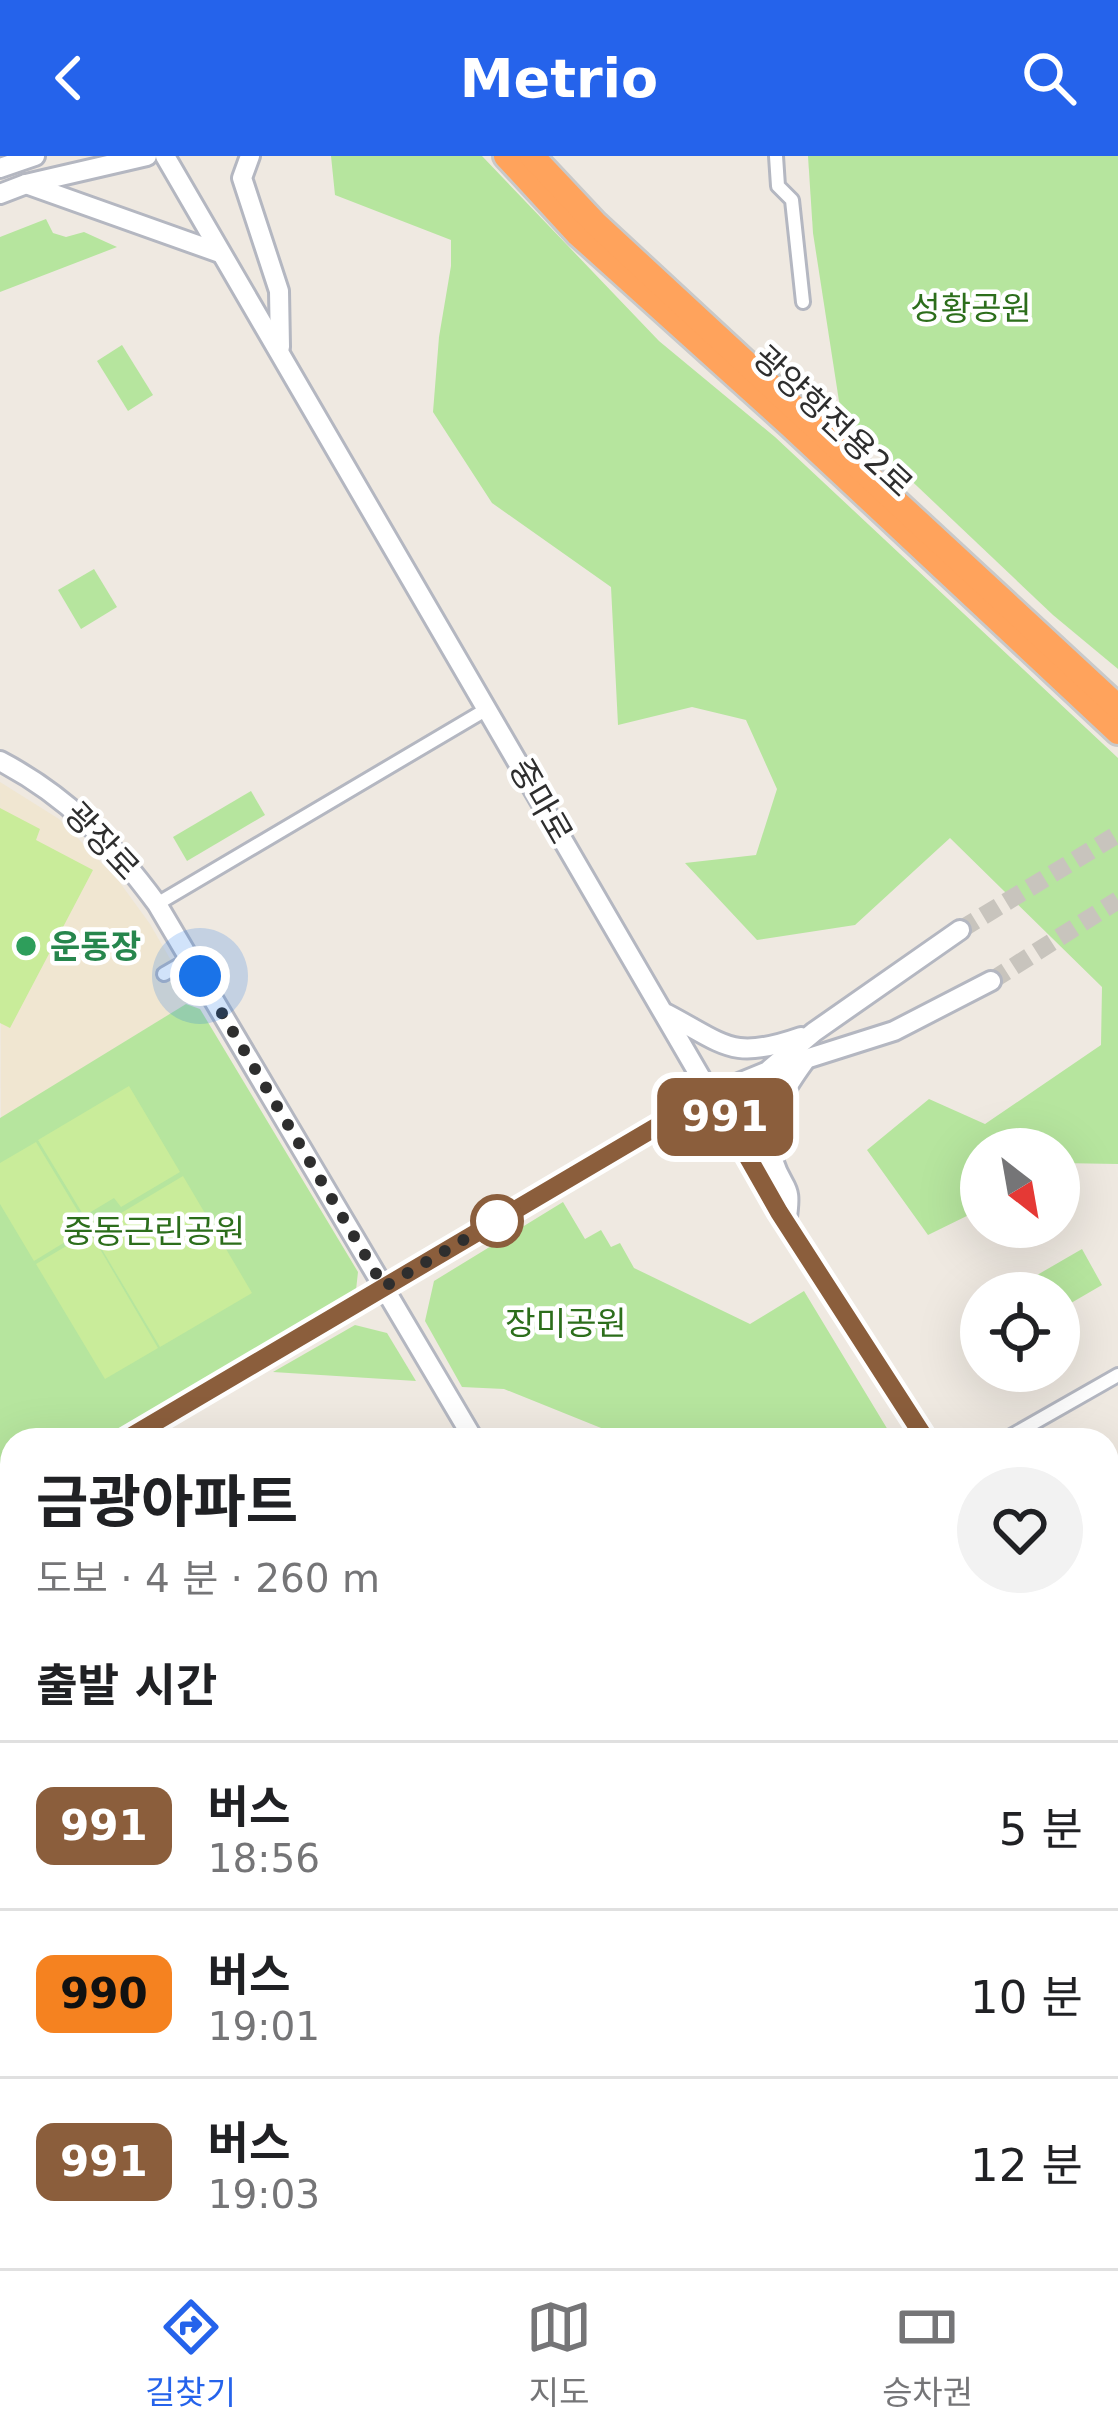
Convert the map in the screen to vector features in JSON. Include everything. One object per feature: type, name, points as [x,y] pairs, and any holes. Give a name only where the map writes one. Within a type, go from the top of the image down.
[{"type":"highway","name":"광양항전용2로","points":[[506,156],[578,234],[1118,732]]},
{"type":"highway","name":"광양항전용2로","points":[[532,156],[595,223],[1118,707]]},
{"type":"main road","points":[[11,162],[35,156]]},
{"type":"main road","points":[[0,194],[147,156]]},
{"type":"main road","name":"중마로","points":[[165,156],[786,1223],[918,1428]]},
{"type":"main road","points":[[250,156],[242,178],[279,291],[280,352]]},
{"type":"main road","points":[[26,184],[220,253]]},
{"type":"main road","name":"광장로","points":[[0,761],[80,812],[157,904],[467,1428]]},
{"type":"main road","points":[[768,1071],[814,1032],[960,930]]},
{"type":"main road","points":[[145,1428],[712,1094],[894,1031],[991,981]]},
{"type":"main road","points":[[662,1011],[703,1038],[759,1052],[814,1032]]},
{"type":"main road","points":[[786,1223],[791,1195],[772,1157],[771,1118],[804,1062]]},
{"type":"street","points":[[776,156],[778,186],[792,200],[803,302]]},
{"type":"street","points":[[157,904],[487,709]]},
{"type":"street","points":[[164,974],[190,959]]},
{"type":"street","points":[[1025,1428],[1118,1375]]},
{"type":"shaded area","points":[[0,782],[59,819],[118,880],[189,992],[186,1004],[1,1118]]},
{"type":"green space","points":[[331,156],[482,156],[659,341],[775,437],[1118,758],[1118,1164],[1080,1163],[1080,1128],[960,1128],[960,1219],[928,1235],[867,1150],[929,1099],[985,1124],[1101,1045],[1102,987],[950,838],[855,925],[757,940],[685,863],[756,855],[777,789],[746,720],[692,707],[618,725],[611,587],[492,503],[433,412],[451,240],[335,195]]},
{"type":"green space","name":"성황공원","points":[[808,156],[1118,156],[1118,669],[1053,615],[841,414],[813,233]]},
{"type":"green space","points":[[46,219],[53,233],[66,237],[84,232],[117,247],[0,292],[0,237]]},
{"type":"green space","points":[[122,345],[153,395],[128,411],[97,361]]},
{"type":"green space","points":[[94,569],[117,607],[81,629],[58,590]]},
{"type":"green space","points":[[251,791],[265,815],[187,861],[173,837]]},
{"type":"green space","name":"운동장","points":[[0,808],[40,829],[36,840],[93,870],[10,1028],[0,1023]]},
{"type":"green space","name":"중동근린공원","points":[[186,1004],[200,1009],[358,1272],[356,1290],[122,1428],[0,1428],[0,1118]]},
{"type":"green space","points":[[129,1086],[180,1172],[121,1207],[114,1198],[84,1216],[38,1140]]},
{"type":"green space","points":[[36,1142],[88,1228],[34,1261],[0,1204],[0,1163]]},
{"type":"green space","points":[[183,1176],[252,1293],[160,1347],[91,1231]]},
{"type":"green space","name":"장미공원","points":[[563,1202],[585,1239],[601,1230],[611,1247],[620,1243],[634,1268],[750,1324],[804,1291],[887,1428],[601,1428],[504,1389],[462,1387],[425,1321],[434,1281]]},
{"type":"green space","points":[[90,1232],[158,1348],[105,1379],[36,1264]]},
{"type":"green space","points":[[1082,1249],[1102,1285],[1080,1298],[1080,1272],[1042,1272]]},
{"type":"green space","points":[[355,1325],[387,1333],[416,1381],[273,1372]]},
{"type":"tunnel","points":[[960,930],[1118,834]]},
{"type":"tunnel","points":[[991,981],[1118,900]]},
{"type":"bus line","name":"991","points":[[145,1428],[712,1094],[779,1212],[918,1428]]},
{"type":"place","name":"운동장","points":[[26,946]]},
{"type":"route","points":[[200,976],[384,1287],[514,1210],[497,1221]]}]
